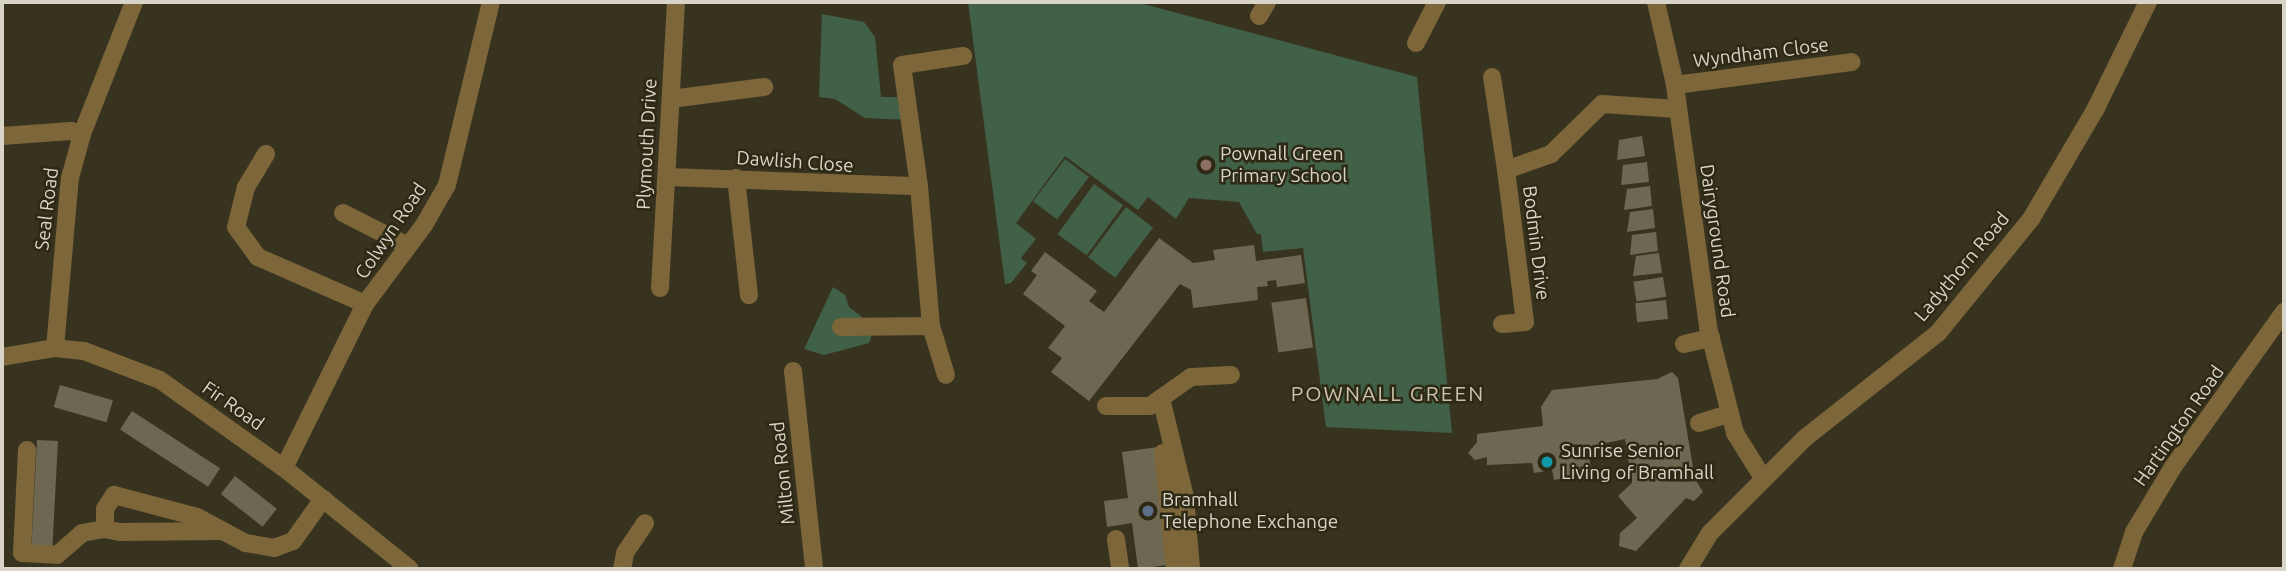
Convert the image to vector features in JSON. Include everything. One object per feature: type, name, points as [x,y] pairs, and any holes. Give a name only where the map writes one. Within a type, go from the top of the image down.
[{"type":"street","name":"Seal Road","points":[[55,348],[70,178],[82,134],[134,2]]},
{"type":"street","name":"Colwyn Road","points":[[284,468],[365,304],[408,246],[447,185],[491,2]]},
{"type":"street","name":"Plymouth Drive","points":[[660,288],[676,2]]},
{"type":"street","points":[[1416,43],[1437,2]]},
{"type":"street","name":"Dairyground Road","points":[[1656,2],[1675,85],[1711,338],[1729,414],[1741,449],[1763,478]]},
{"type":"street","name":"Ladythorn Road","points":[[1688,569],[1710,533],[1805,438],[1938,333],[2022,229],[2096,108],[2148,2]]},
{"type":"street","points":[[946,375],[931,326],[919,186],[902,65],[963,56]]},
{"type":"street","name":"Wyndham Close","points":[[1675,85],[1852,62]]},
{"type":"street","name":"Bodmin Drive","points":[[1492,77],[1525,321],[1502,324]]},
{"type":"street","points":[[671,99],[764,87]]},
{"type":"street","name":"Bodmin Drive","points":[[1506,170],[1551,154],[1602,104],[1677,109]]},
{"type":"street","points":[[2,136],[71,131],[82,134]]},
{"type":"street","points":[[266,154],[246,187],[236,227],[258,257],[365,304]]},
{"type":"street","name":"Dawlish Close","points":[[668,177],[919,186]]},
{"type":"street","points":[[736,178],[749,295]]},
{"type":"street","points":[[343,213],[408,246]]},
{"type":"street","name":"Hartington Road","points":[[2122,569],[2134,532],[2173,467],[2284,312]]},
{"type":"street","points":[[841,327],[931,326]]},
{"type":"street","points":[[1684,344],[1711,338]]},
{"type":"street","name":"Fir Road","points":[[2,357],[55,348],[84,351],[160,380],[284,468],[410,569]]},
{"type":"street","name":"Milton Road","points":[[793,371],[814,569]]},
{"type":"street","points":[[1106,406],[1150,406],[1192,377],[1231,375]]},
{"type":"street","points":[[1161,398],[1185,497],[1191,569]]},
{"type":"street","points":[[1699,423],[1729,414]]},
{"type":"street","points":[[27,450],[22,553],[57,555],[82,533],[105,529],[223,531]]},
{"type":"street","points":[[1163,453],[1175,569]]},
{"type":"street","points":[[105,529],[105,509],[114,495],[197,517],[246,543],[274,548],[293,541],[323,499]]},
{"type":"street","points":[[622,569],[625,553],[645,523]]},
{"type":"street","points":[[1116,539],[1120,569]]},
{"type":"green space","name":"Pownall Green Primary School","points":[[968,2],[1136,2],[1417,77],[1452,433],[1326,427],[1303,248],[1263,252],[1261,234],[1257,234],[1239,202],[1189,198],[1176,219],[1148,197],[1138,210],[1065,156],[1016,223],[1036,239],[1021,258],[1027,263],[1011,283],[1005,284]]},
{"type":"green space","points":[[822,14],[864,22],[875,37],[881,97],[906,97],[909,120],[865,118],[835,99],[819,97]]},
{"type":"green space","points":[[1065,159],[1089,177],[1057,219],[1033,201]]},
{"type":"green space","points":[[1094,184],[1123,205],[1087,255],[1058,234]]},
{"type":"green space","points":[[1126,207],[1153,227],[1115,278],[1088,257]]},
{"type":"green space","points":[[833,287],[845,295],[849,307],[875,327],[869,343],[824,355],[804,349]]},
{"type":"building","points":[[1642,136],[1645,156],[1617,160],[1619,140]]},
{"type":"building","points":[[1647,162],[1649,182],[1621,185],[1623,165]]},
{"type":"building","points":[[1650,186],[1652,206],[1624,210],[1627,189]]},
{"type":"building","points":[[1653,209],[1655,228],[1627,232],[1630,212]]},
{"type":"building","points":[[1656,232],[1658,251],[1630,255],[1632,235]]},
{"type":"building","points":[[1159,238],[1193,263],[1215,260],[1213,250],[1254,245],[1256,261],[1301,255],[1305,283],[1277,287],[1276,280],[1267,281],[1268,286],[1257,287],[1258,300],[1193,308],[1191,290],[1180,284],[1089,401],[1051,372],[1062,358],[1048,348],[1065,326],[1023,294],[1037,275],[1031,271],[1045,252],[1097,291],[1089,301],[1104,312]]},
{"type":"building","points":[[1659,253],[1662,273],[1633,276],[1636,256]]},
{"type":"building","points":[[1663,277],[1666,297],[1636,301],[1633,282]]},
{"type":"building","points":[[1306,298],[1313,348],[1278,352],[1271,303]]},
{"type":"building","points":[[1666,300],[1668,319],[1637,322],[1635,303]]},
{"type":"building","name":"Sunrise Senior Living of Bramhall","points":[[1672,372],[1678,378],[1695,479],[1703,492],[1694,501],[1686,498],[1636,551],[1619,546],[1620,533],[1637,518],[1618,496],[1632,483],[1625,439],[1587,447],[1592,473],[1554,480],[1552,470],[1534,473],[1532,463],[1487,465],[1487,457],[1475,460],[1468,453],[1477,442],[1477,434],[1543,426],[1541,407],[1552,390],[1657,379]]},
{"type":"building","points":[[60,385],[113,400],[107,422],[54,407]]},
{"type":"building","points":[[132,411],[220,468],[208,487],[120,429]]},
{"type":"building","points":[[37,440],[58,441],[52,549],[31,548]]},
{"type":"building","name":"Bramhall Telephone Exchange","points":[[1158,447],[1174,564],[1138,569],[1132,523],[1107,527],[1104,501],[1128,498],[1122,452]]},
{"type":"building","points":[[235,476],[277,509],[263,527],[221,494]]},
{"type":"place","name":"Pownall Green Primary School","points":[[1206,165]]},
{"type":"place","name":"Sunrise Senior Living of Bramhall","points":[[1547,462]]},
{"type":"place","name":"Bramhall Telephone Exchange","points":[[1148,511]]},
{"type":"district","name":"POWNALL GREEN","points":[[1388,393]]}]
